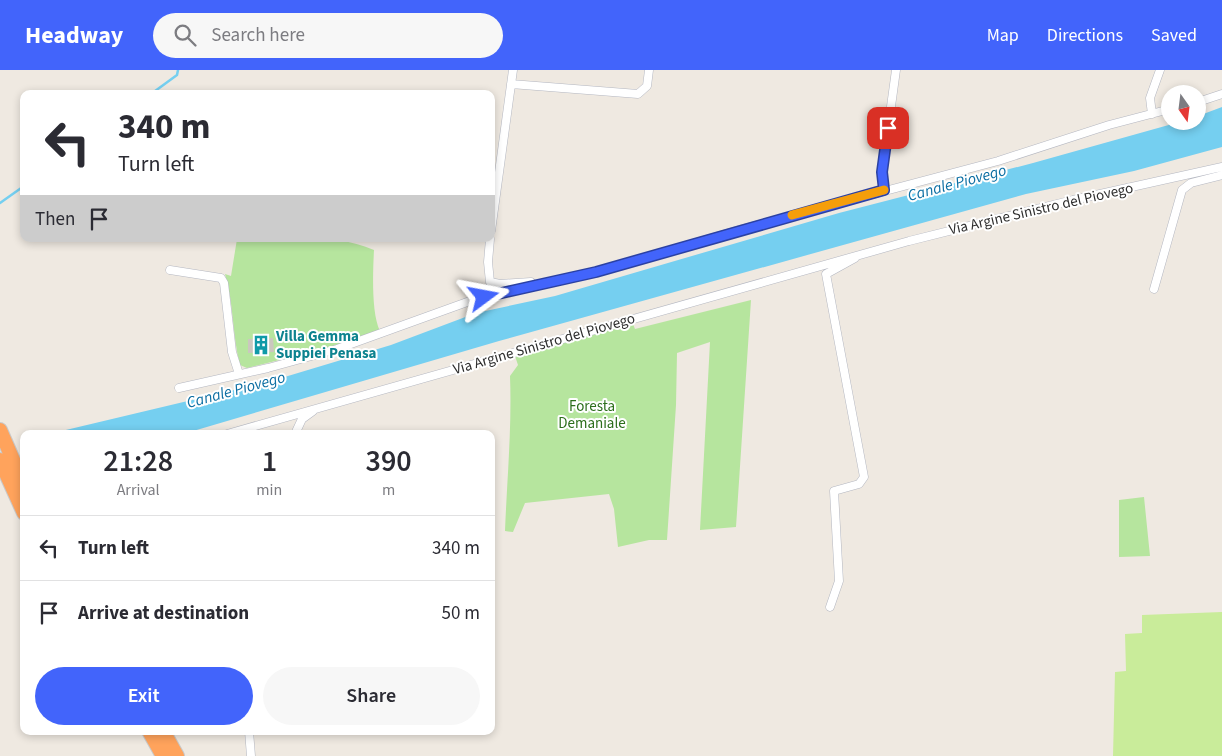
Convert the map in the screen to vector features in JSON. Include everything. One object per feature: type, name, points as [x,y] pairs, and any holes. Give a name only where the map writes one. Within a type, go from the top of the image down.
[{"type":"highway","points":[[0,430],[20,476]]},
{"type":"highway","points":[[0,460],[20,504]]},
{"type":"highway","points":[[151,735],[163,756]]},
{"type":"highway","points":[[164,735],[177,756]]},
{"type":"street","points":[[495,202],[513,70]]},
{"type":"street","points":[[511,84],[638,94],[647,86],[649,70]]},
{"type":"street","points":[[884,190],[882,172],[896,70]]},
{"type":"street","points":[[1152,114],[1150,98],[1160,70]]},
{"type":"street","points":[[1206,99],[1222,94]]},
{"type":"street","points":[[179,388],[338,349],[470,301],[596,272],[884,190],[998,161],[1161,112]]},
{"type":"street","name":"Via Argine Sinistro del Piovego","points":[[240,430],[861,254],[1006,216],[1222,167]]},
{"type":"street","points":[[1154,289],[1182,190],[1191,183],[1222,175]]},
{"type":"street","points":[[490,242],[488,262],[490,282],[500,284],[531,282],[535,286]]},
{"type":"street","name":"Via Argine Sinistro del Piovego","points":[[830,607],[839,581],[834,490],[859,484],[864,477],[826,274],[845,265],[861,254]]},
{"type":"street","points":[[170,270],[220,278],[224,283],[232,352],[239,374]]},
{"type":"street","points":[[297,430],[302,419],[310,412],[319,408]]},
{"type":"street","points":[[249,735],[251,752]]},
{"type":"green space","points":[[237,242],[348,242],[359,244],[374,250],[374,303],[380,331],[332,347],[247,368],[240,365],[236,342],[225,274],[231,276]]},
{"type":"green space","name":"Foresta Demaniale","points":[[751,300],[736,527],[700,530],[710,342],[677,353],[676,405],[667,540],[649,540],[618,547],[614,509],[609,494],[525,503],[513,532],[505,531],[510,434],[510,376],[518,365],[515,356],[631,319],[635,329]]},
{"type":"green space","points":[[1144,497],[1150,556],[1119,557],[1119,500]]},
{"type":"green space","points":[[1222,612],[1222,756],[1113,756],[1115,672],[1126,671],[1125,634],[1142,633],[1142,615]]},
{"type":"water","name":"Canale Piovego","points":[[1222,107],[1222,147],[1134,171],[1026,194],[499,341],[197,430],[66,430],[268,382],[391,345],[476,313],[555,296],[839,213],[1033,163],[1161,127],[1161,130],[1206,130],[1206,113]]},
{"type":"building","name":"Villa Gemma Suppiei Penasa","points":[[273,338],[274,352],[248,353],[248,339]]},
{"type":"waterway","points":[[156,90],[177,75],[178,70]]},
{"type":"waterway","points":[[0,203],[20,189]]},
{"type":"slow traffic","points":[[792,215],[884,190]]},
{"type":"place","name":"Villa Gemma Suppiei Penasa","points":[[261,345]]},
{"type":"route","points":[[484,297],[596,272],[884,190],[882,172],[888,128]]}]
